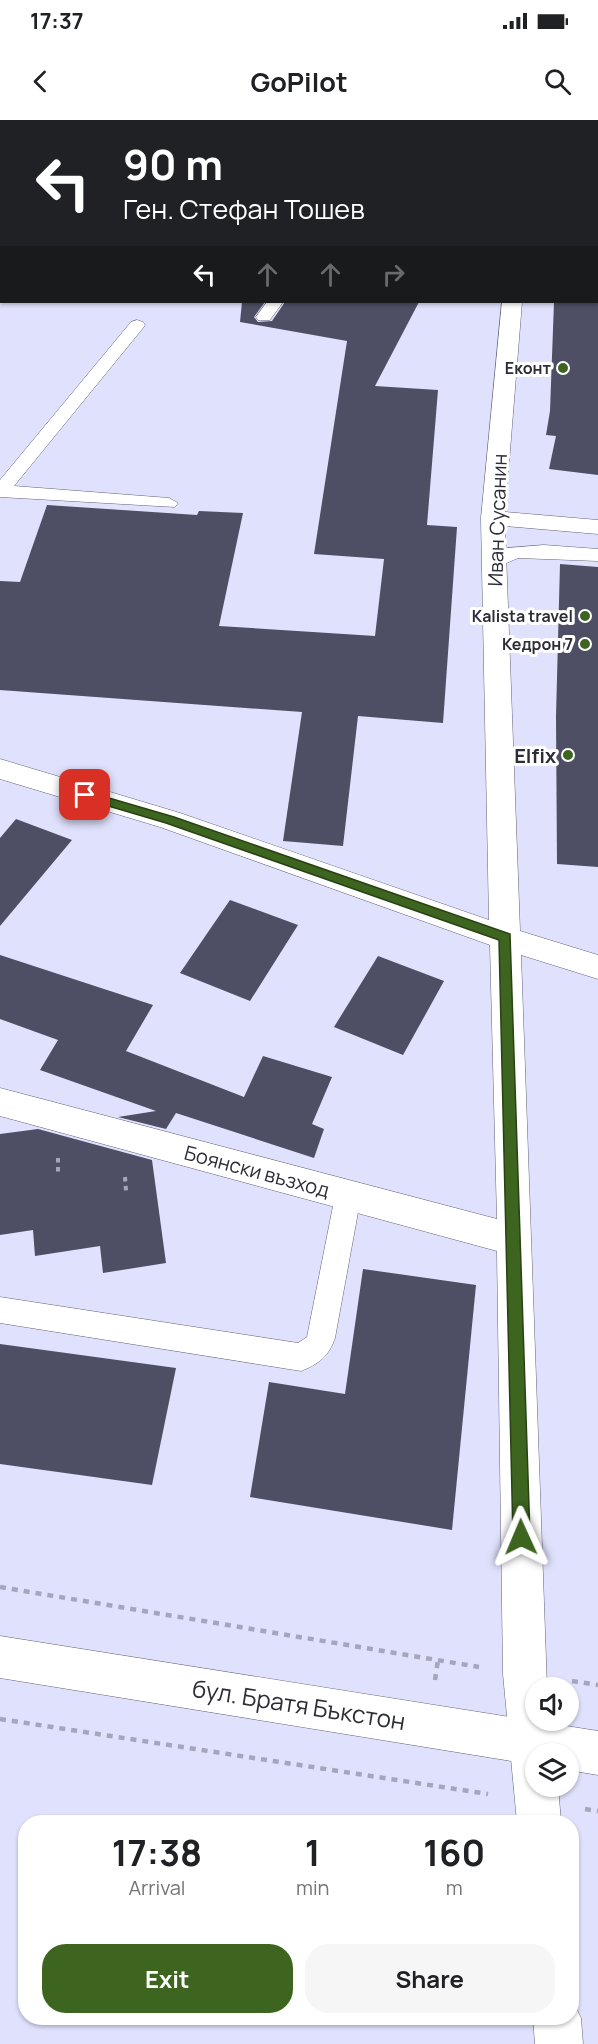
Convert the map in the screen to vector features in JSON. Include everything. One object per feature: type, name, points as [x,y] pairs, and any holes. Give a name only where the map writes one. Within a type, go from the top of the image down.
[{"type":"street","name":"Иван Сусанин","points":[[512,303],[494,518],[493,563],[515,1240],[524,1674],[531,1743]]},
{"type":"street","points":[[494,518],[598,527]]},
{"type":"street","points":[[0,769],[170,820],[505,938],[598,967]]},
{"type":"street","name":"Боянски възход","points":[[0,1102],[515,1240]]},
{"type":"street","name":"бул. Братя Бъкстон","points":[[0,1657],[525,1784]]},
{"type":"street","name":"бул. Братя Бъкстон","points":[[579,1763],[598,1753]]},
{"type":"street","points":[[558,2025],[559,2044]]},
{"type":"lane","points":[[264,317],[273,303]]},
{"type":"lane","points":[[0,491],[137,325]]},
{"type":"lane","points":[[0,491],[169,503]]},
{"type":"lane","points":[[493,563],[514,552],[544,551],[598,555]]},
{"type":"lane","points":[[0,1310],[301,1357],[318,1346],[321,1338],[348,1196]]},
{"type":"path","points":[[58,1162],[58,1175]]},
{"type":"path","points":[[125,1178],[126,1191]]},
{"type":"path","points":[[0,1587],[598,1685]]},
{"type":"path","points":[[435,1680],[438,1660]]},
{"type":"path","points":[[0,1719],[419,1784],[525,1787]]},
{"type":"path","points":[[419,1784],[420,1772]]},
{"type":"path","points":[[562,1797],[598,1811]]},
{"type":"building","points":[[242,303],[264,303],[254,317],[258,322],[272,321],[284,303],[418,303],[375,386],[438,390],[427,525],[457,527],[443,723],[358,716],[343,846],[283,841],[302,712],[0,690],[0,581],[20,582],[47,505],[197,515],[199,511],[243,513],[219,626],[375,636],[384,559],[314,554],[347,341],[240,322]]},
{"type":"building","points":[[554,303],[598,303],[598,475],[549,469],[556,436],[546,435],[550,411]]},
{"type":"building","points":[[560,564],[598,567],[598,867],[557,864],[556,716]]},
{"type":"building","points":[[16,819],[72,840],[0,926],[0,838]]},
{"type":"building","points":[[230,900],[298,925],[250,1001],[180,973]]},
{"type":"building","points":[[0,955],[153,1005],[126,1051],[244,1097],[263,1056],[332,1077],[312,1124],[324,1129],[314,1158],[176,1113],[166,1129],[118,1117],[156,1111],[40,1070],[58,1040],[0,1019]]},
{"type":"building","points":[[378,956],[444,981],[403,1055],[334,1027]]},
{"type":"building","points":[[38,1129],[152,1160],[166,1263],[103,1273],[100,1246],[35,1256],[33,1230],[0,1235],[0,1134]]},
{"type":"building","points":[[363,1269],[476,1285],[452,1530],[250,1497],[269,1382],[345,1394]]},
{"type":"building","points":[[0,1344],[176,1368],[152,1485],[0,1464]]},
{"type":"place","name":"Еконт","points":[[563,368]]},
{"type":"place","name":"Kalista travel","points":[[585,616]]},
{"type":"place","name":"Кедрон 7","points":[[585,644]]},
{"type":"place","name":"Elfix","points":[[568,755]]},
{"type":"route","points":[[85,795],[170,820],[505,938],[521,1537]]}]
